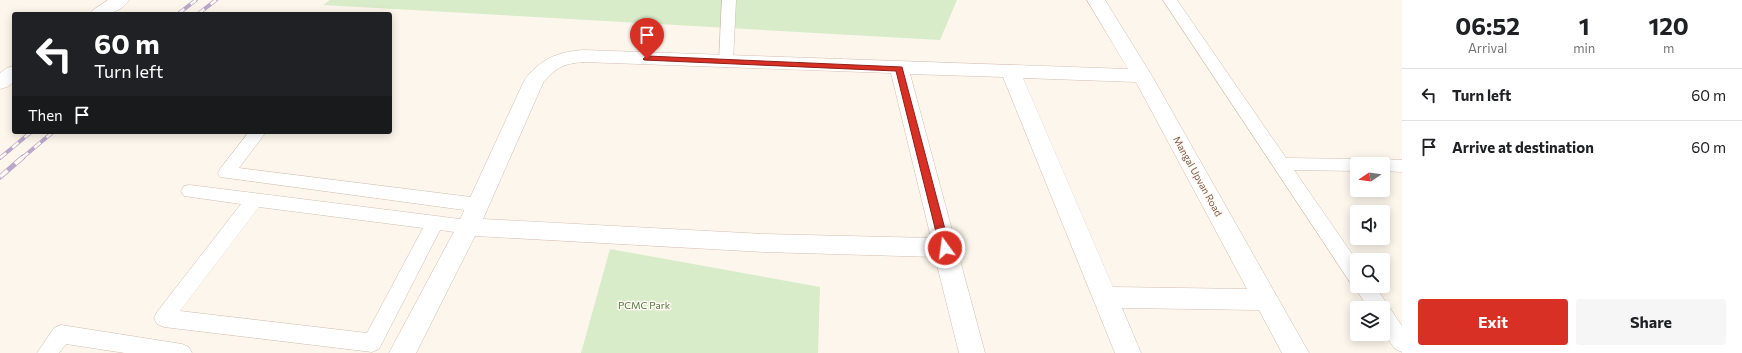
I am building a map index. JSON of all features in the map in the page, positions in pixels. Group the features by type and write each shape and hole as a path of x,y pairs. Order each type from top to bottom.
{"street":[{"path":"102,12 120,0"},
{"name":"Mangal Upvan Road","path":"1096,0 1142,76 1296,353"},
{"path":"402,353 479,205 534,81 552,61 568,57 584,56 1142,76"},
{"path":"899,68 972,353"},
{"path":"1011,72 1128,353"},
{"path":"0,83 12,74"},
{"path":"468,227 764,243 945,248"},
{"path":"1104,297 1267,300"}],"lane":[{"path":"726,62 729,0"},
{"path":"1170,0 1350,266"},
{"path":"256,134 226,173 479,205"},
{"path":"1281,164 1350,165"},
{"path":"1390,165 1402,166"},
{"path":"190,191 468,227"},
{"path":"255,199 164,318 372,343 436,223"},
{"path":"1390,325 1402,343"},
{"path":"47,353 62,334 182,353"}],"green space":[{"path":"330,0 957,0 940,40 323,5"},
{"name":"PCMC Park","path":"610,249 820,287 818,353 581,353"}],"railway":[{"path":"181,12 196,0"},
{"path":"201,12 216,0"},
{"path":"0,158 29,134"},
{"path":"22,158 51,134"},
{"path":"0,177 23,157"}],"route":[{"path":"647,59 899,68 945,248"}]}
